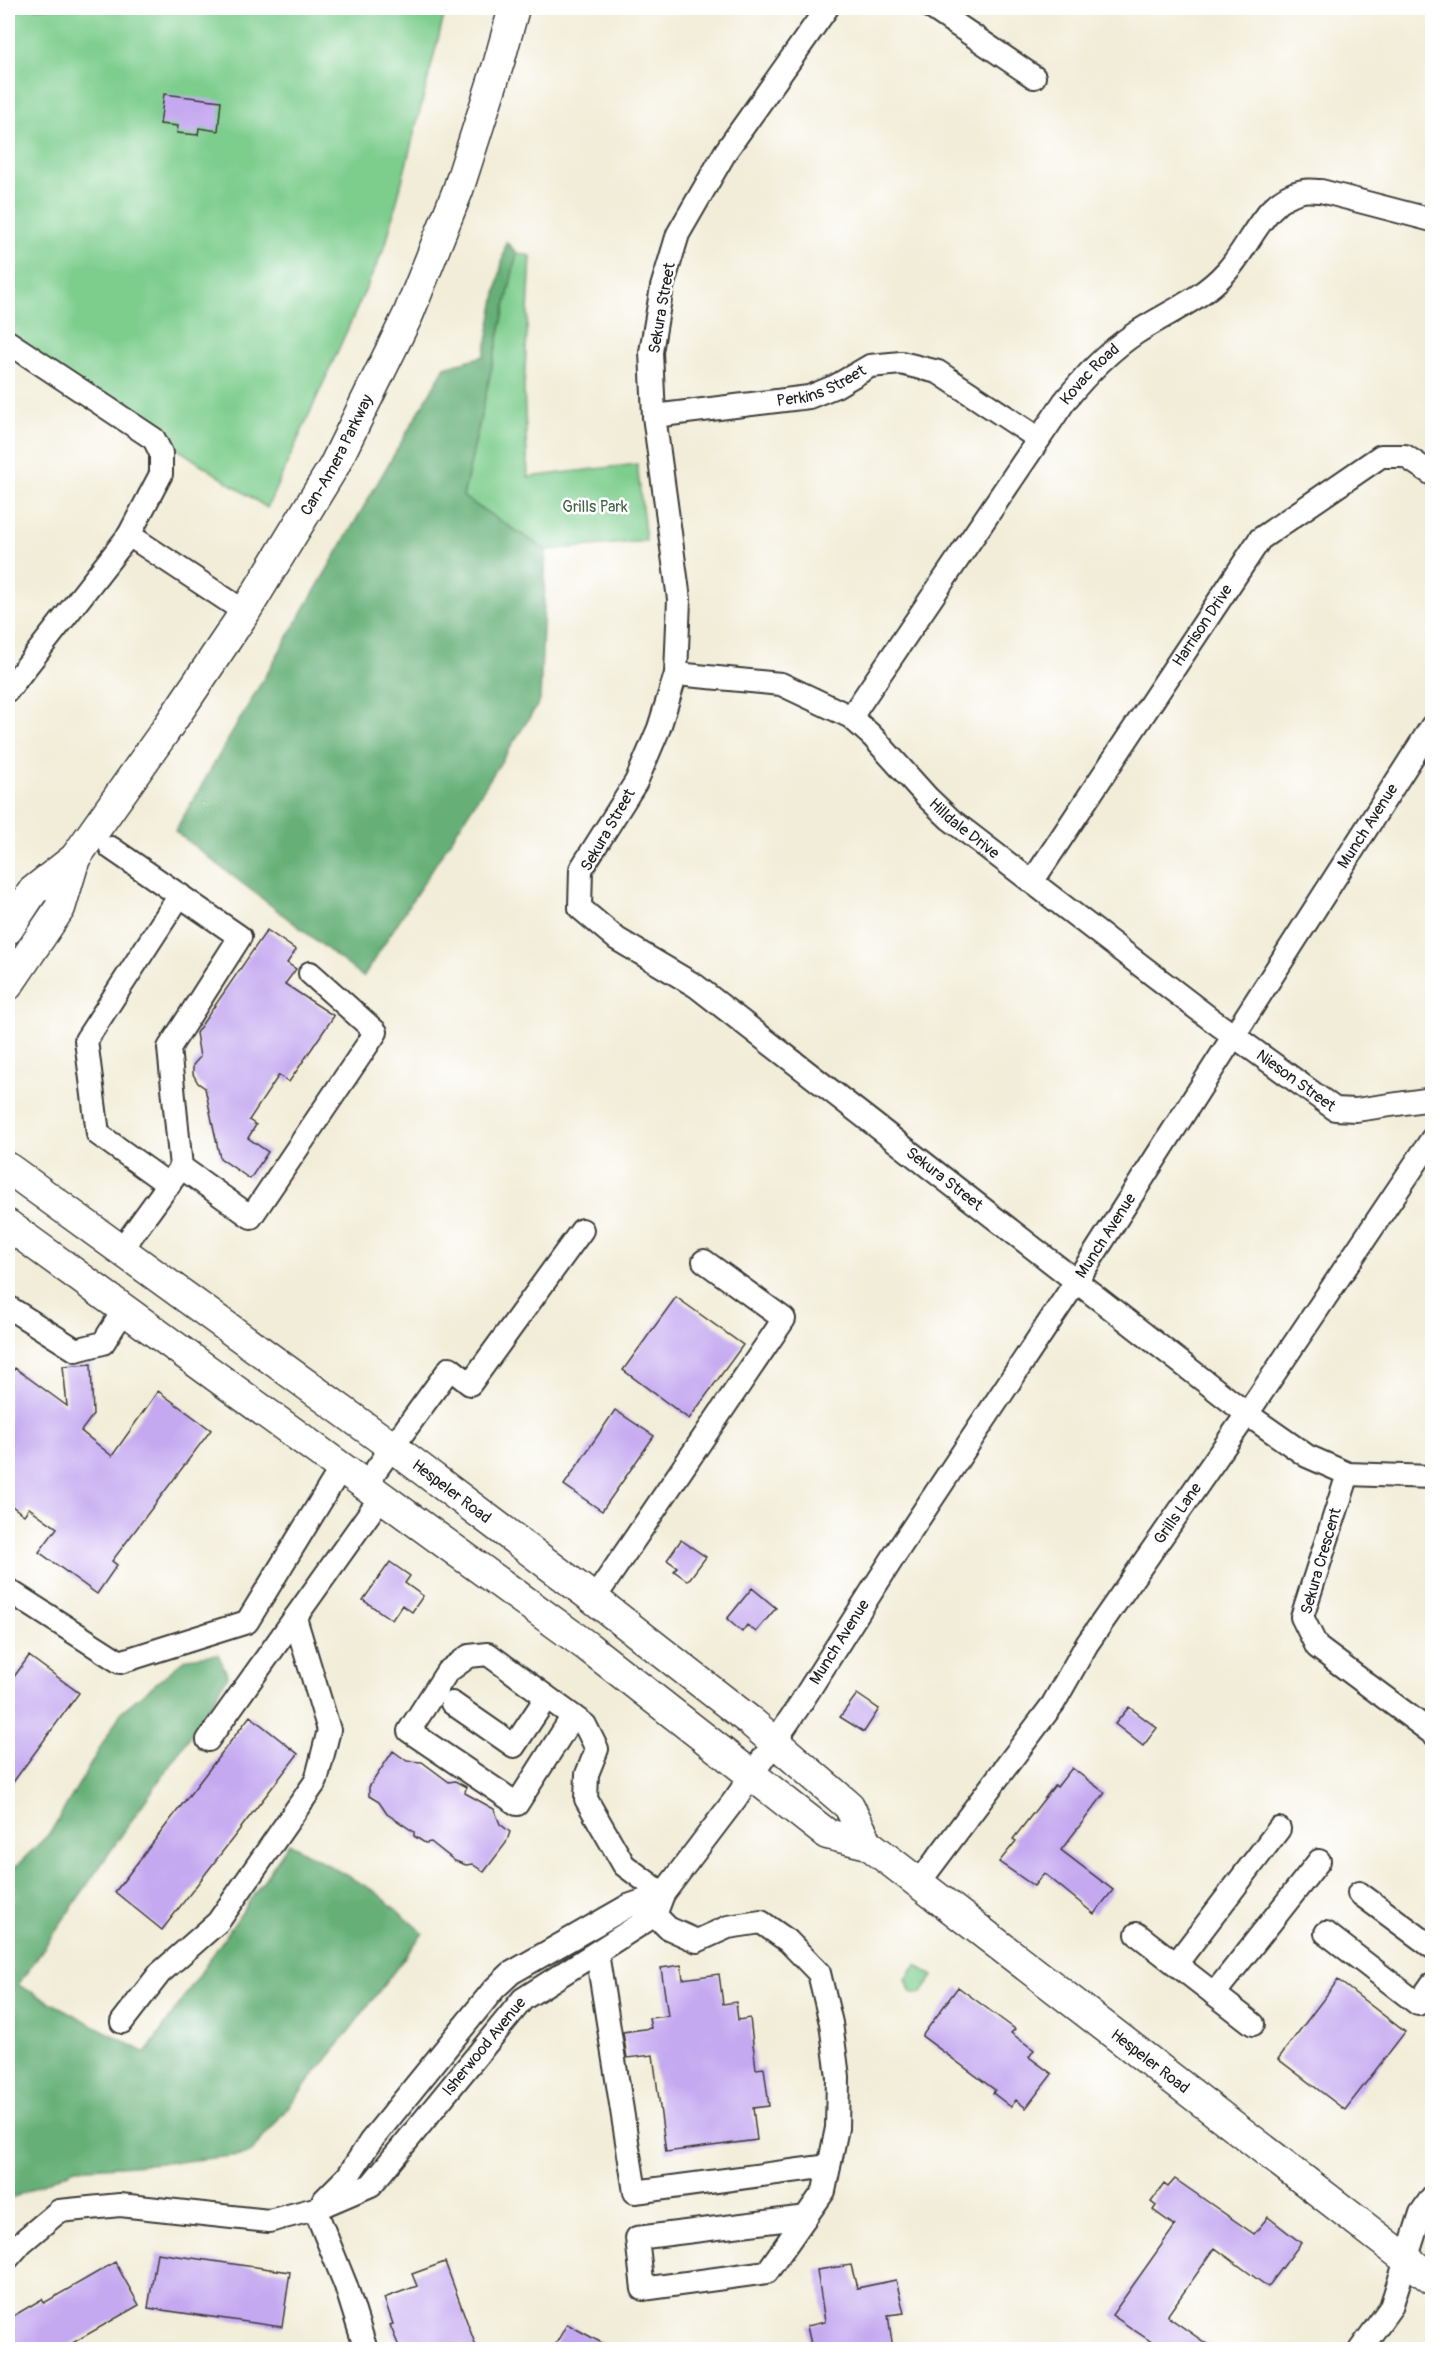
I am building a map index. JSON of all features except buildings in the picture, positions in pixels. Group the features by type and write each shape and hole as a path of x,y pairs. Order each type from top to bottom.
{"main road":[{"name":"Can-Amera Parkway","path":"8,929 33,891 75,858 165,731 245,612 334,466 408,315 458,190 514,8"},
{"name":"Can-Amera Parkway","path":"8,985 60,908 75,858"},
{"name":"Hespeler Road","path":"8,1168 391,1446 594,1599 774,1742 849,1806 868,1844 1432,2279"},
{"name":"Hespeler Road","path":"8,1225 588,1647 826,1834 868,1844"}],"street":[{"name":"Sekura Street","path":"827,8 726,151 678,234 662,287 651,352 654,416 679,599 676,674 659,728 636,782 581,869 580,908 617,939 696,986 1247,1414"},
{"path":"932,8 1034,77"},
{"name":"Kovac Road","path":"851,717 1064,402 1090,370 1135,333 1199,296 1226,272 1270,210 1284,199 1302,191 1321,191 1432,220"},
{"path":"8,342 154,439 161,453 161,474 129,535 8,690"},
{"name":"Perkins Street","path":"654,416 809,397 836,386 870,366 901,363 938,372 1039,439"},
{"name":"Harrison Drive","path":"1032,882 1260,539 1381,456 1405,456 1432,474"},
{"path":"129,535 245,612"},
{"name":"Hilldale Drive","path":"676,674 781,684 851,717 872,736 950,819 1235,1037"},
{"name":"Munch Avenue","path":"774,1742 1235,1037 1432,726"},
{"path":"111,848 240,937 169,1048 175,1176 121,1250"},
{"path":"180,895 87,1040 98,1134 251,1217 376,1032 310,973"},
{"name":"Nieson Street","path":"1235,1037 1335,1109 1356,1110 1432,1099"},
{"name":"Grills Lane","path":"918,1884 1053,1704 1088,1644 1247,1414 1432,1139"},
{"path":"208,1740 295,1618 373,1491 391,1446 450,1368 470,1384 582,1230"},
{"path":"594,1599 784,1319 704,1261"},
{"path":"8,1307 76,1350 103,1343 124,1310"},
{"path":"1247,1414 1308,1456 1348,1474 1432,1478"},
{"path":"9,1594 120,1662 247,1622 341,1468"},
{"name":"Sekura Crescent","path":"1348,1474 1302,1617 1317,1647 1432,1733"},
{"path":"122,2022 160,1973 218,1923 316,1781 329,1730 295,1618"},
{"path":"573,1716 517,1804 409,1731 447,1672 469,1656 488,1654 546,1698 573,1716 585,1725 597,1749 587,1774 586,1799 624,1865 659,1905 668,1928 697,1941 728,1927 761,1922 788,1941 819,1973 831,2024 838,2077 837,2128 824,2191 806,2217 767,2272 643,2289 636,2238 806,2217"},
{"path":"452,1703 514,1746 546,1698"},
{"name":"Isherwood Avenue","path":"8,2258 22,2242 59,2211 120,2205 268,2221 315,2210 370,2185 523,1999 597,1953 659,1905 774,1742"},
{"path":"1176,1964 1279,1830"},
{"path":"1214,1994 1319,1861"},
{"path":"1359,1893 1432,1947"},
{"name":"Isherwood Avenue","path":"315,2210 348,2176 370,2142 494,1989 512,1973 628,1906 659,1905"},
{"path":"1326,1933 1418,2004 1432,1984"},
{"path":"1137,1934 1253,2024"},
{"path":"597,1953 635,2192 829,2166"},
{"path":"1360,2349 1391,2307 1422,2213 1432,2197"},
{"path":"315,2210 346,2286 366,2349"}],"green space":[{"path":"8,8 446,8 386,244 267,508 8,337"},
{"path":"506,242 517,253 463,497 546,550 540,701 363,977 175,831 445,367 484,356"},
{"name":"Grills Park","path":"517,253 531,256 524,389 528,477 637,464 646,541 546,550 463,497"},
{"path":"218,1654 228,1676 201,1720 18,1985 146,2053 289,1843 376,1892 423,1933 339,2044 250,2154 75,2169 8,2200 8,1874 50,1833 122,1711 187,1658"},
{"path":"916,1965 933,1976 922,1993 914,1994 910,1991 906,1979"}]}
